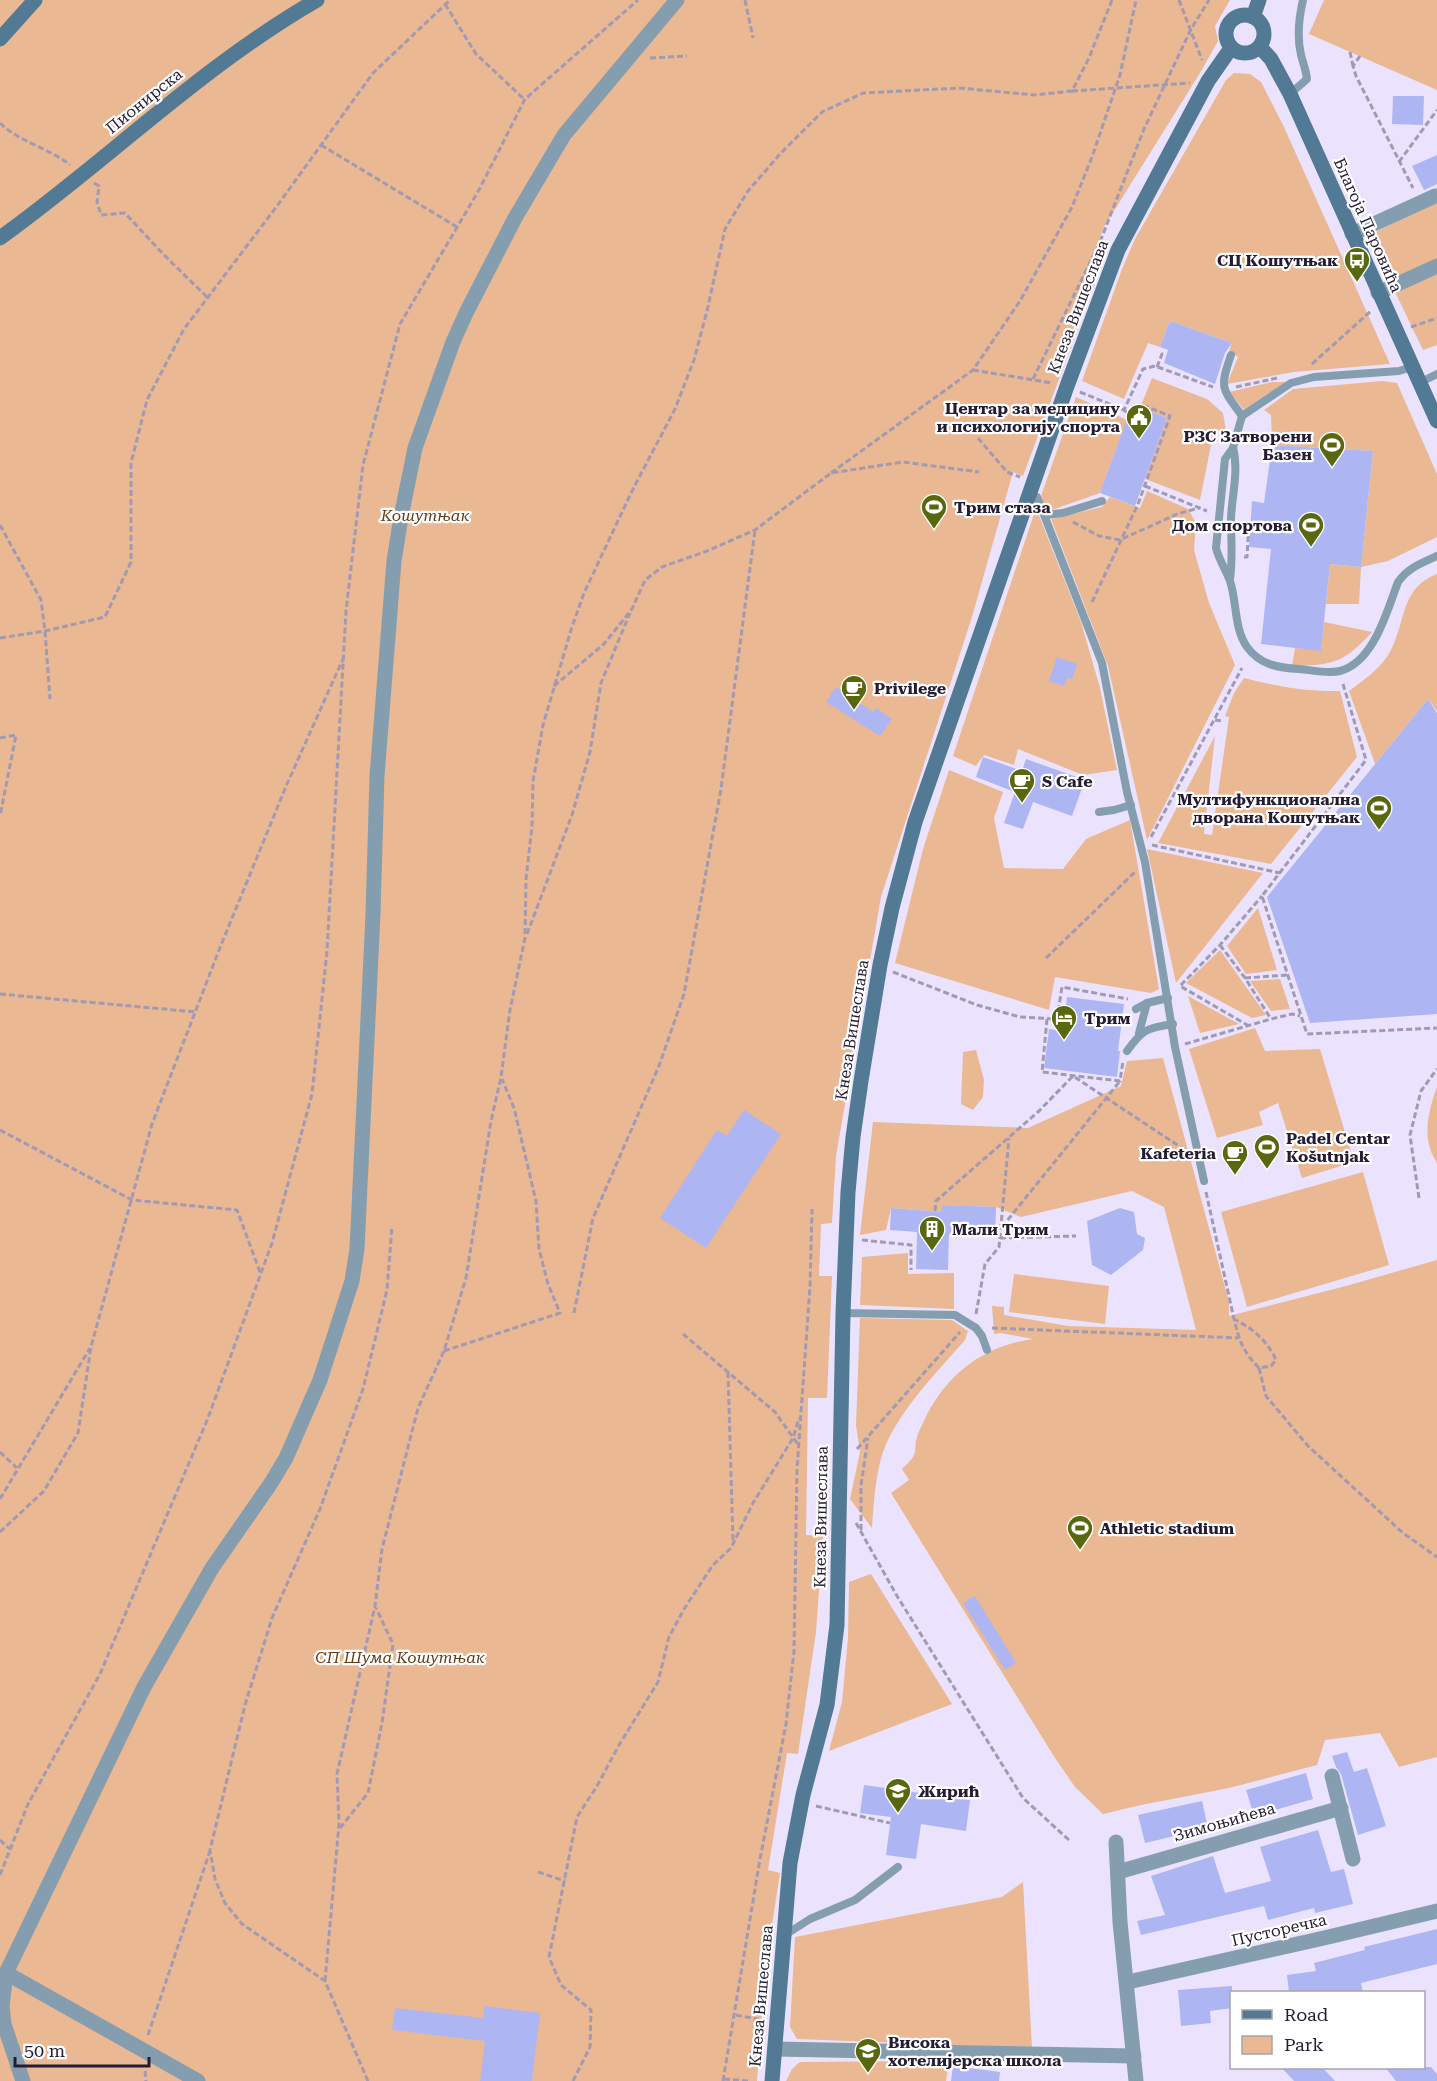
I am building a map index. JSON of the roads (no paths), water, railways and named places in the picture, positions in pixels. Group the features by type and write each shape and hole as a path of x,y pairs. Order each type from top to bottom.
{"street":[{"path":"0,39 35,0"},
{"name":"Пионирска","path":"0,238 167,104 236,53 317,0"},
{"path":"23,2081 4,2024 2,2006 6,1973 144,1687 212,1568 272,1483 286,1458 323,1371 352,1281 357,1249 373,914 377,776 394,561 400,517 415,448 453,342 510,227 564,135 677,0"},
{"path":"1253,17 1259,0"},
{"path":"1240,16 1253,17 1262,25 1263,41 1260,46 1246,54 1232,48 1228,44 1226,33 1230,22 1240,16"},
{"name":"Благоја Паровића","path":"1260,46 1270,58 1290,94 1437,421"},
{"name":"Кнеза Вишеслава","path":"772,2081 783,1936 794,1840 803,1795 827,1705 837,1626 845,1239 853,1137 880,965 892,908 915,822 1028,486 1118,250 1206,74 1232,48"},
{"path":"1352,234 1428,199"},
{"path":"1378,293 1437,266"},
{"path":"1332,1776 1353,1859"},
{"name":"Зимоњићева","path":"1118,1872 1341,1808"},
{"path":"1116,1842 1120,1922 1128,1982 1136,2081"},
{"name":"Пусторечка","path":"1128,1982 1437,1911"},
{"path":"6,1973 198,2081"},
{"path":"775,2049 1134,2056"}],"lane":[{"path":"1290,94 1307,79 1300,52 1300,16 1303,0"},
{"path":"1231,355 1223,377 1224,390 1242,416"},
{"path":"1412,367 1399,371 1314,377 1291,382 1242,416 1233,448 1225,459 1216,548 1230,581 1245,645 1253,655 1265,663 1281,668 1334,672 1351,667 1367,653 1398,582 1404,574 1412,567 1437,556"},
{"path":"1419,383 1437,374"},
{"path":"1230,581 1231,519 1236,460 1233,448"},
{"path":"1028,486 1037,497 1045,515 1102,663 1145,862 1175,1047 1204,1181"},
{"path":"1045,515 1102,501"},
{"path":"1099,812 1131,805"},
{"path":"1136,1009 1147,1003 1168,998"},
{"path":"1127,1051 1139,1034 1147,1003"},
{"path":"1139,1034 1158,1026 1173,1024"},
{"path":"843,1313 955,1315 982,1336 987,1350"},
{"path":"783,1936 810,1919 855,1900 898,1867"}],"place":[{"name":"СЦ Кошутњак","path":"1357,283"},
{"name":"Центар за медицину и психологију спорта","path":"1139,440"},
{"name":"РЗС Затворени Базен","path":"1332,468"},
{"name":"Трим стаза","path":"934,530"},
{"name":"Дом спортова","path":"1311,548"},
{"name":"Privilege","path":"854,711"},
{"name":"S Cafe","path":"1022,804"},
{"name":"Мултифункционална дворана Кошутњак","path":"1379,831"},
{"name":"Трим","path":"1064,1041"},
{"name":"Padel Centar Košutnjak","path":"1267,1170"},
{"name":"Kafeteria","path":"1235,1176"},
{"name":"Мали Трим","path":"932,1252"},
{"name":"Athletic stadium","path":"1080,1551"},
{"name":"Жирић","path":"898,1814"},
{"name":"Висока хотелијерска школа","path":"868,2074"}],"park label":[{"name":"Кошутњак","path":"425,515"},
{"name":"СП Шума Кошутњак","path":"400,1657"}]}
